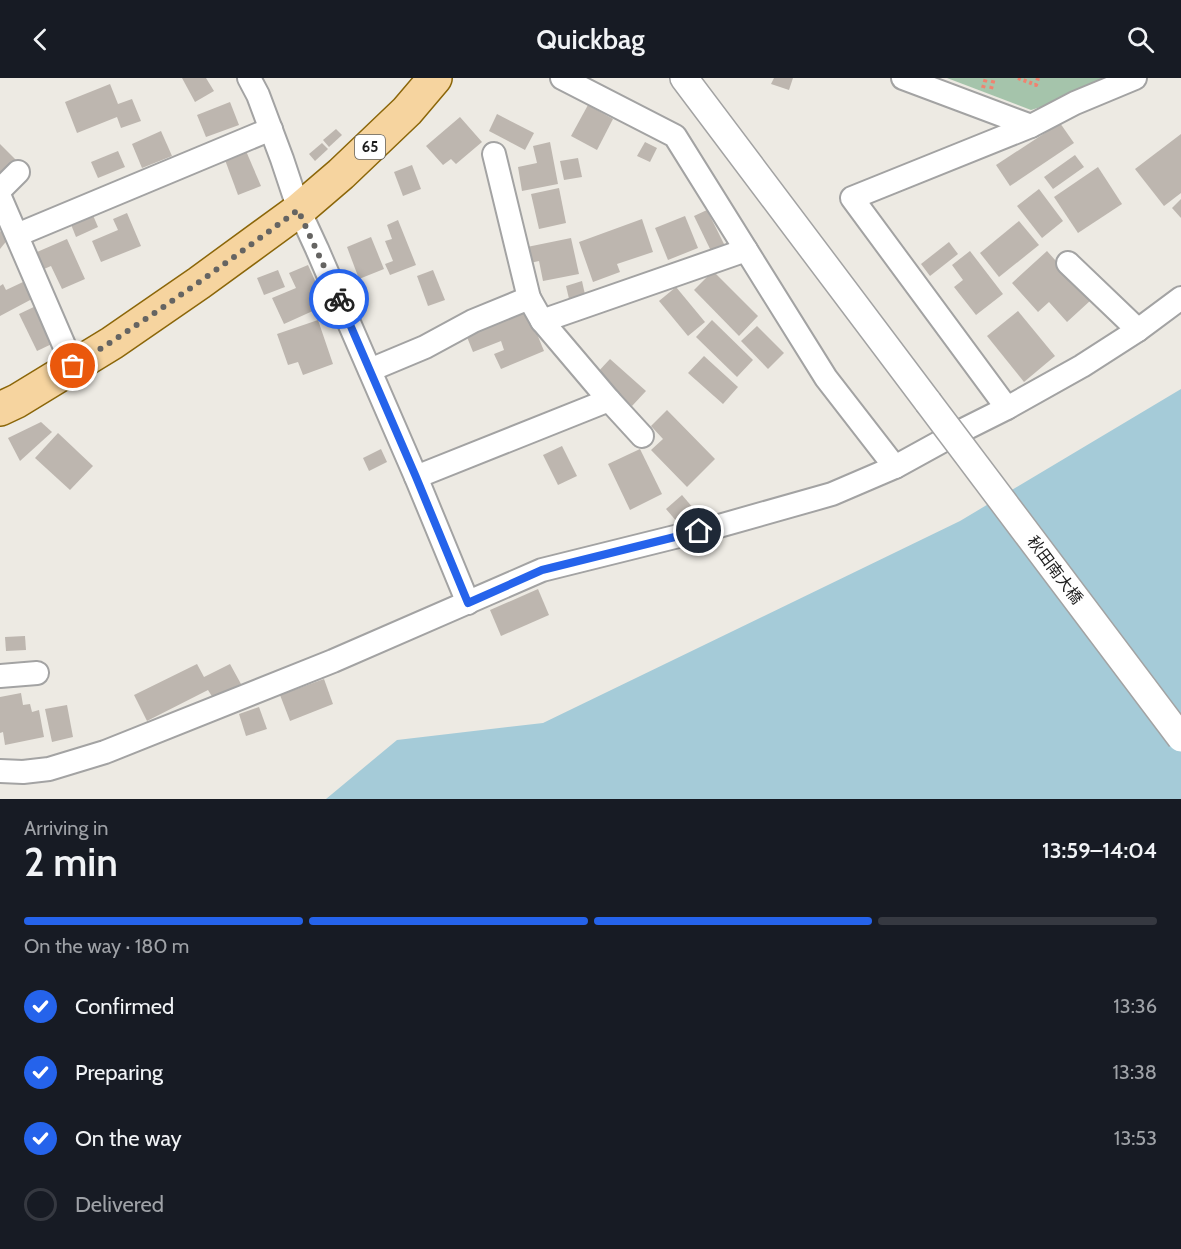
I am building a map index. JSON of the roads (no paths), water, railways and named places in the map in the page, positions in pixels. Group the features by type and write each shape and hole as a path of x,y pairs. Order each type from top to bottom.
{"main road":[{"name":"65","path":"0,409 112,343 298,210 341,174 408,111 435,78"}],"street":[{"path":"249,78 271,129 298,210 370,370 468,603"},
{"path":"562,78 675,136 826,378 895,467"},
{"name":"秋田南大橋","path":"684,78 1181,738"},
{"path":"903,78 1031,126"},
{"path":"1007,408 852,198 1031,126 1075,103 1135,78"},
{"path":"17,235 271,129"},
{"path":"494,154 529,298 542,321 642,436"},
{"path":"0,190 18,172"},
{"path":"0,197 73,366"},
{"path":"542,321 746,250"},
{"path":"1068,263 1138,330"},
{"path":"370,370 424,347 472,321 529,298"},
{"path":"0,771 23,772 49,768 105,752 333,661 542,570 719,526 832,494 895,467 1083,366 1181,298"},
{"path":"416,477 609,400"},
{"path":"0,676 37,674"}],"water":[{"path":"1181,389 1181,799 326,799 397,740 543,723 960,521"}]}
